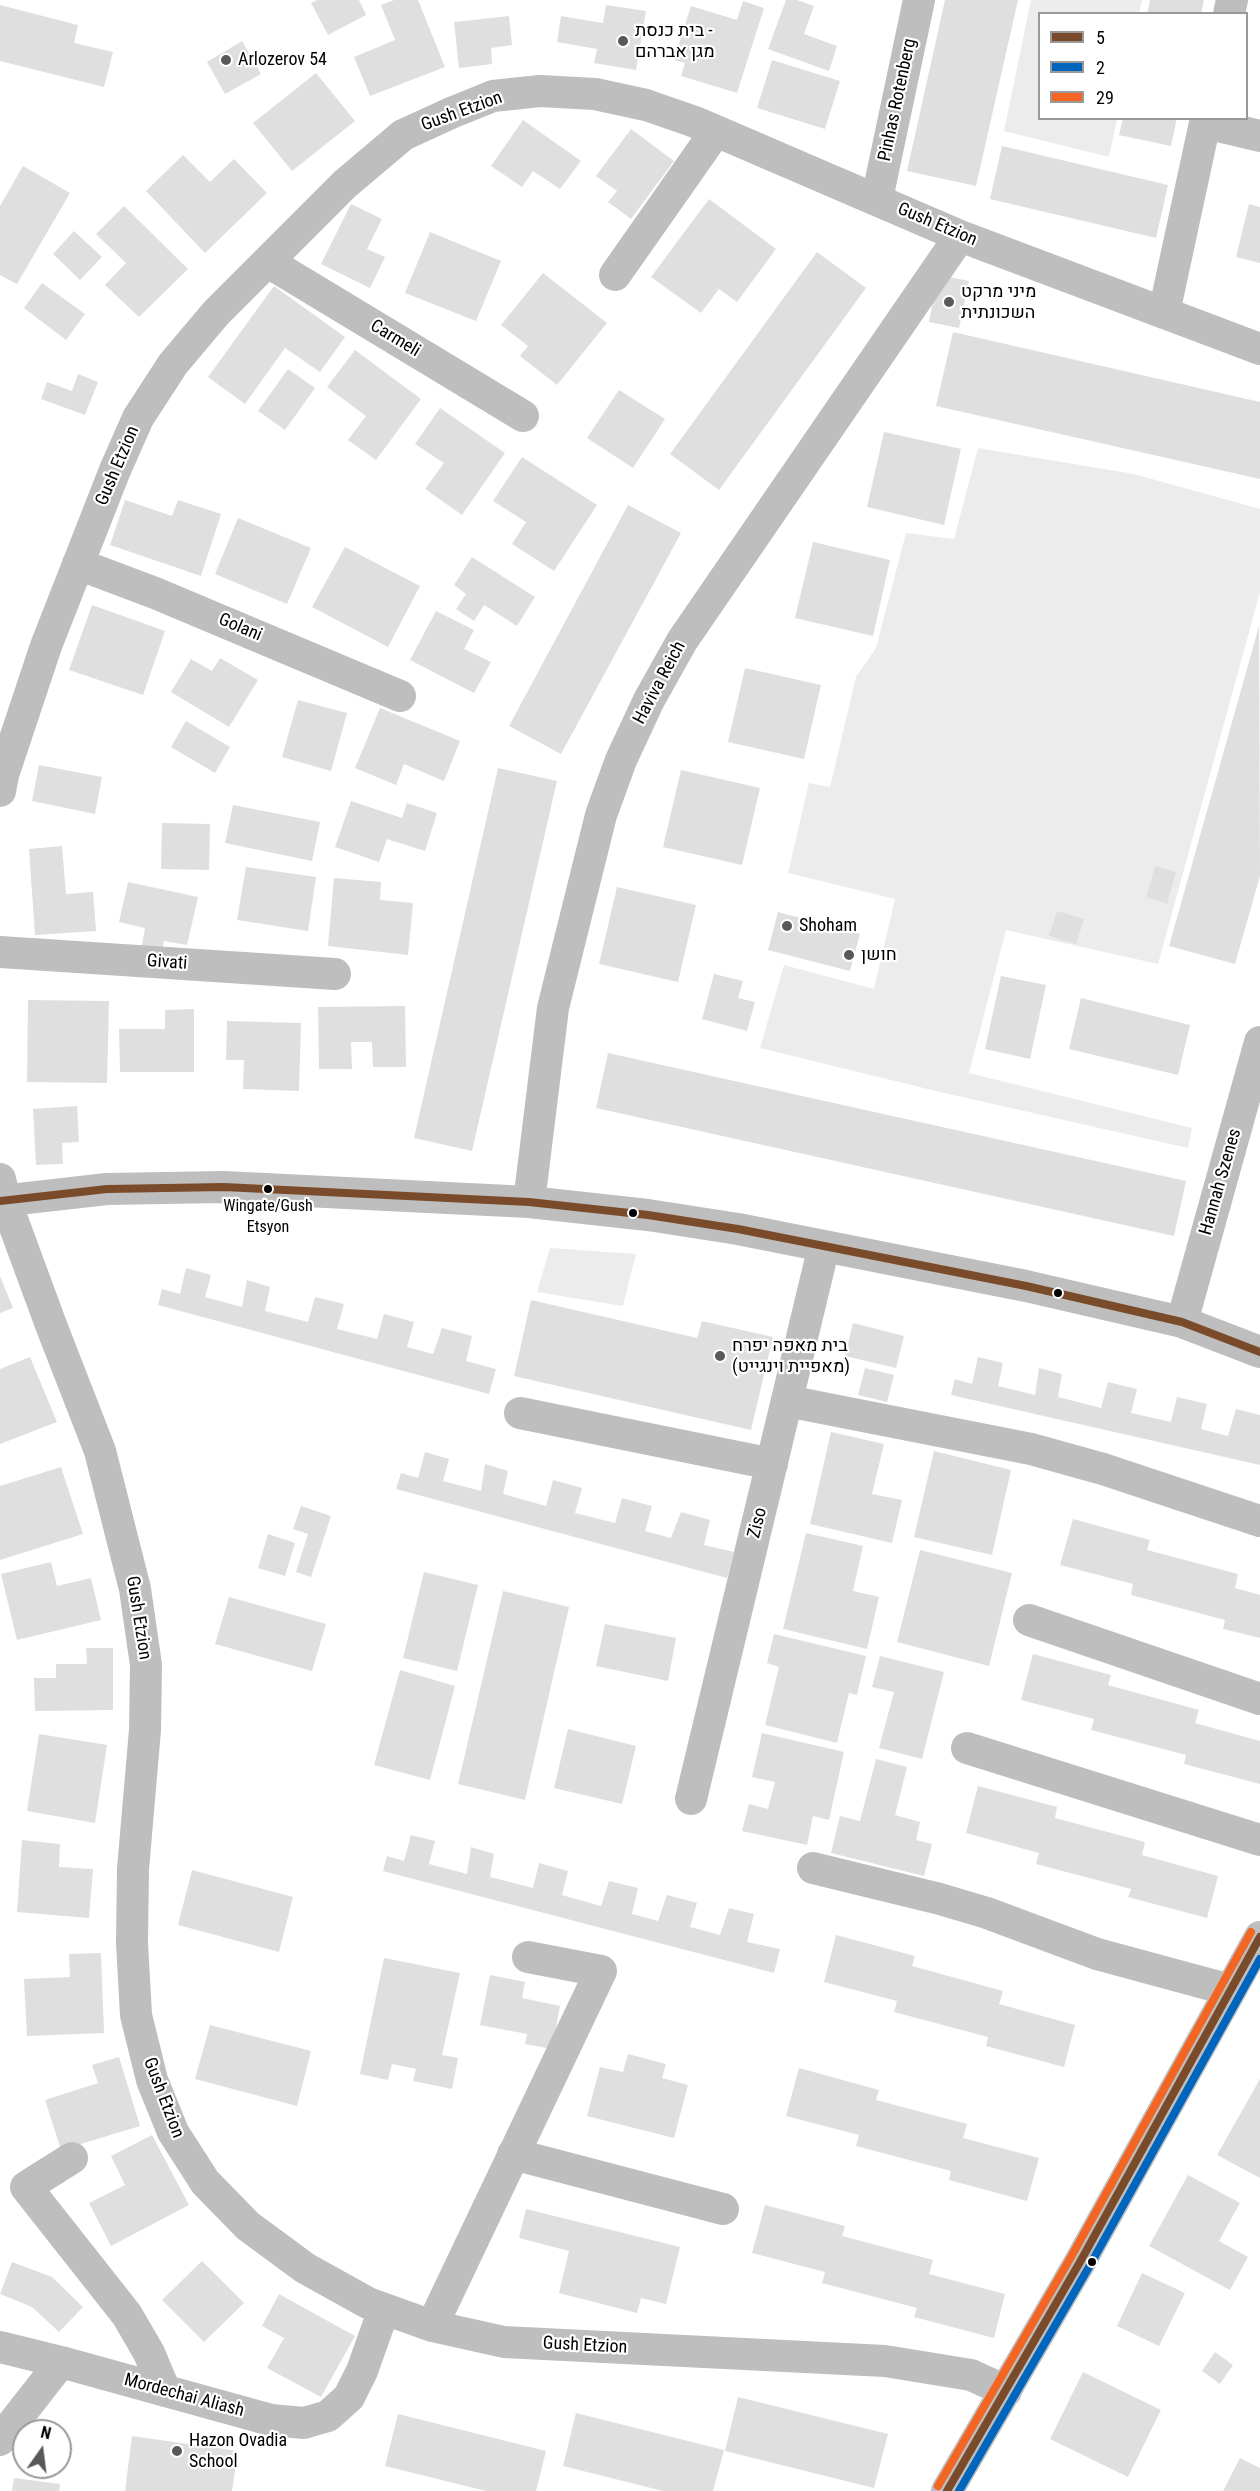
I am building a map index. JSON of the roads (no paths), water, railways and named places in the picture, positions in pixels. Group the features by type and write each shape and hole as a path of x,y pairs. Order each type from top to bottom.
{"street":[{"name":"Pinhas Rotenberg","path":"877,199 918,0"},
{"name":"Gush Etzion","path":"0,791 3,775 46,646 78,564 138,418 173,364 216,313 345,184 403,135 493,96 540,91 595,94 646,105 716,131 960,236 1260,349"},
{"path":"1164,313 1206,121 1260,136"},
{"path":"615,275 716,131"},
{"name":"Haviva Reich","path":"529,1202 553,1008 600,815 621,760 649,700 682,641 960,236"},
{"name":"Carmeli","path":"268,262 523,416"},
{"name":"Golani","path":"78,564 155,593 400,696"},
{"name":"Givati","path":"0,952 335,974"},
{"name":"Hannah Szenes","path":"1182,1322 1260,1042"},
{"path":"2,1193 224,1186 529,1202 648,1215 824,1246 1026,1286 1182,1322 1260,1352"},
{"name":"Gush Etzion","path":"2,1193 100,1451 135,1589 146,1665 145,1730 133,1869 132,1943 136,2016 152,2080 173,2132 205,2182 248,2226 305,2268 368,2303 432,2326 504,2342 885,2361 971,2375 1006,2391"},
{"name":"Ziso","path":"691,1799 824,1246"},
{"path":"787,1401 1031,1449 1103,1469 1260,1521"},
{"path":"520,1413 772,1464"},
{"path":"1029,1620 1260,1699"},
{"path":"967,1748 1260,1840"},
{"path":"813,1868 940,1899 987,1913 1096,1954 1230,1990"},
{"path":"947,2491 1006,2391 1260,1937"},
{"path":"432,2326 601,1971 528,1957"},
{"path":"513,2154 723,2209"},
{"path":"72,2158 26,2187 127,2315 149,2354 165,2391"},
{"name":"Mordechai Aliash","path":"0,2347 271,2420 304,2423 328,2416 349,2397 362,2371 384,2309"},
{"path":"0,2439 61,2362"}],"place":[{"name":"בית כנסת - מגן אברהם","path":"623,41"},
{"name":"Arlozerov 54","path":"226,60"},
{"name":"מיני מרקט השכונתית","path":"949,302"},
{"name":"Shoham","path":"787,926"},
{"name":"חושן","path":"849,955"},
{"name":"Wingate/Gush Etsyon","path":"268,1189"},
{"name":"בית מאפה יפרח (מאפיית וינגייט)","path":"720,1356"},
{"name":"Hazon Ovadia School","path":"177,2451"}]}
